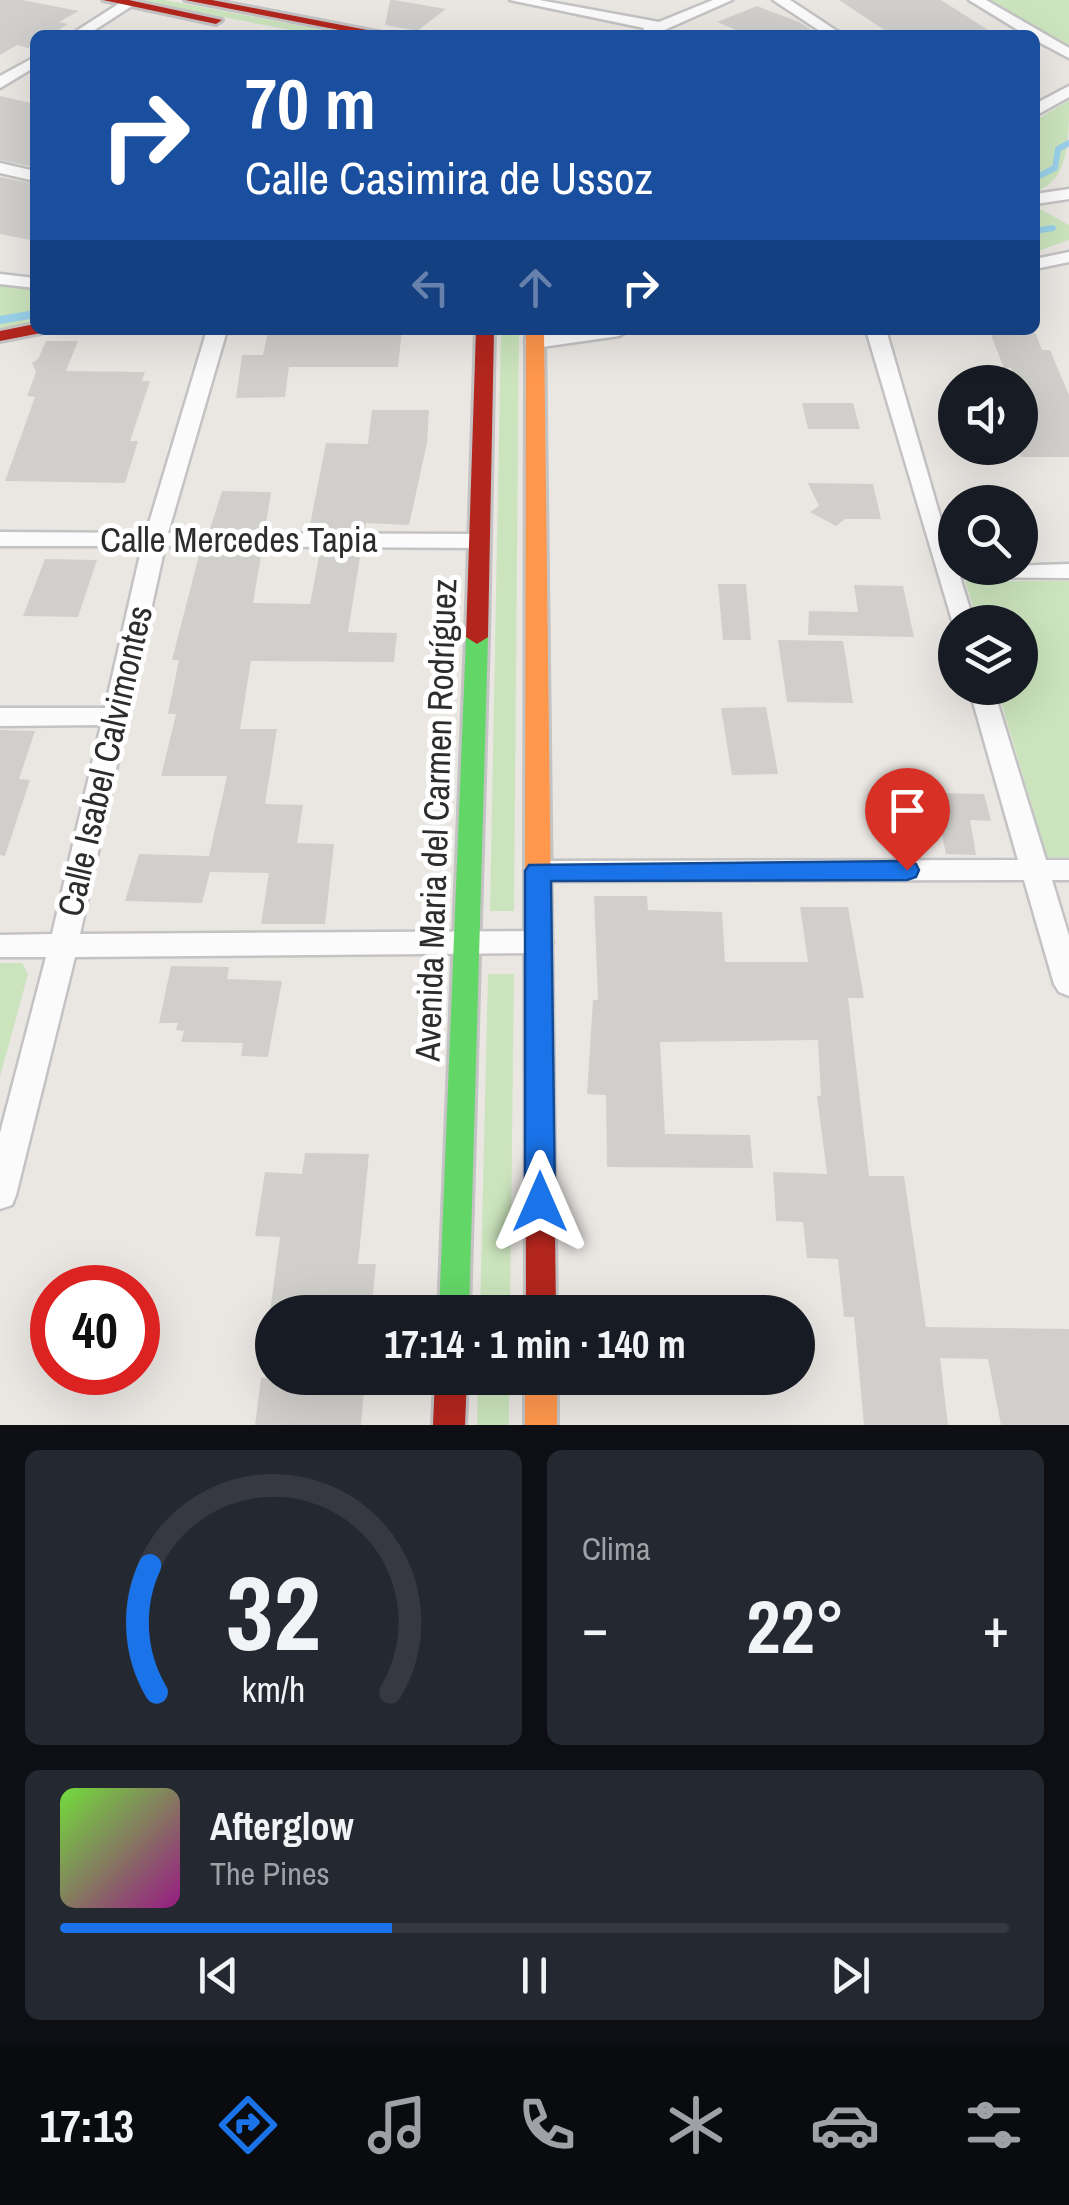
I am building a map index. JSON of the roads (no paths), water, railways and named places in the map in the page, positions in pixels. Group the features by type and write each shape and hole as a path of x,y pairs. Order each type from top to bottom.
{"street":[{"path":"191,0 359,30"},
{"path":"517,0 660,27"},
{"path":"652,30 725,0"},
{"path":"780,0 828,30"},
{"path":"976,0 1028,30"},
{"path":"84,30 119,2 266,30"},
{"path":"1040,37 1069,54"},
{"path":"0,83 30,65"},
{"path":"0,69 30,75"},
{"path":"1040,108 1069,91"},
{"path":"0,168 30,175"},
{"path":"1040,198 1069,194"},
{"path":"1040,199 1069,217"},
{"path":"1040,263 1069,257"},
{"path":"0,280 30,283"},
{"path":"0,336 30,330"},
{"name":"Calle Isabel Calvimontes","path":"0,1195 64,944 112,716 155,540 216,335"},
{"name":"Avenida Maria del Carmen Rodríguez","path":"455,1295 469,942 484,335"},
{"path":"877,335 938,543"},
{"path":"535,336 541,1295"},
{"name":"Calle Mercedes Tapia","path":"0,540 479,541"},
{"path":"1038,571 1069,571"},
{"path":"987,705 1069,984"},
{"path":"0,716 112,716"},
{"path":"538,871 1069,870"},
{"path":"0,946 538,942"},
{"path":"449,1425 450,1395"},
{"path":"541,1395 542,1425"}],"waterway":[{"path":"1040,176 1055,168 1058,149 1069,143"},
{"path":"1040,230 1053,228"},
{"path":"0,320 30,315"}]}
